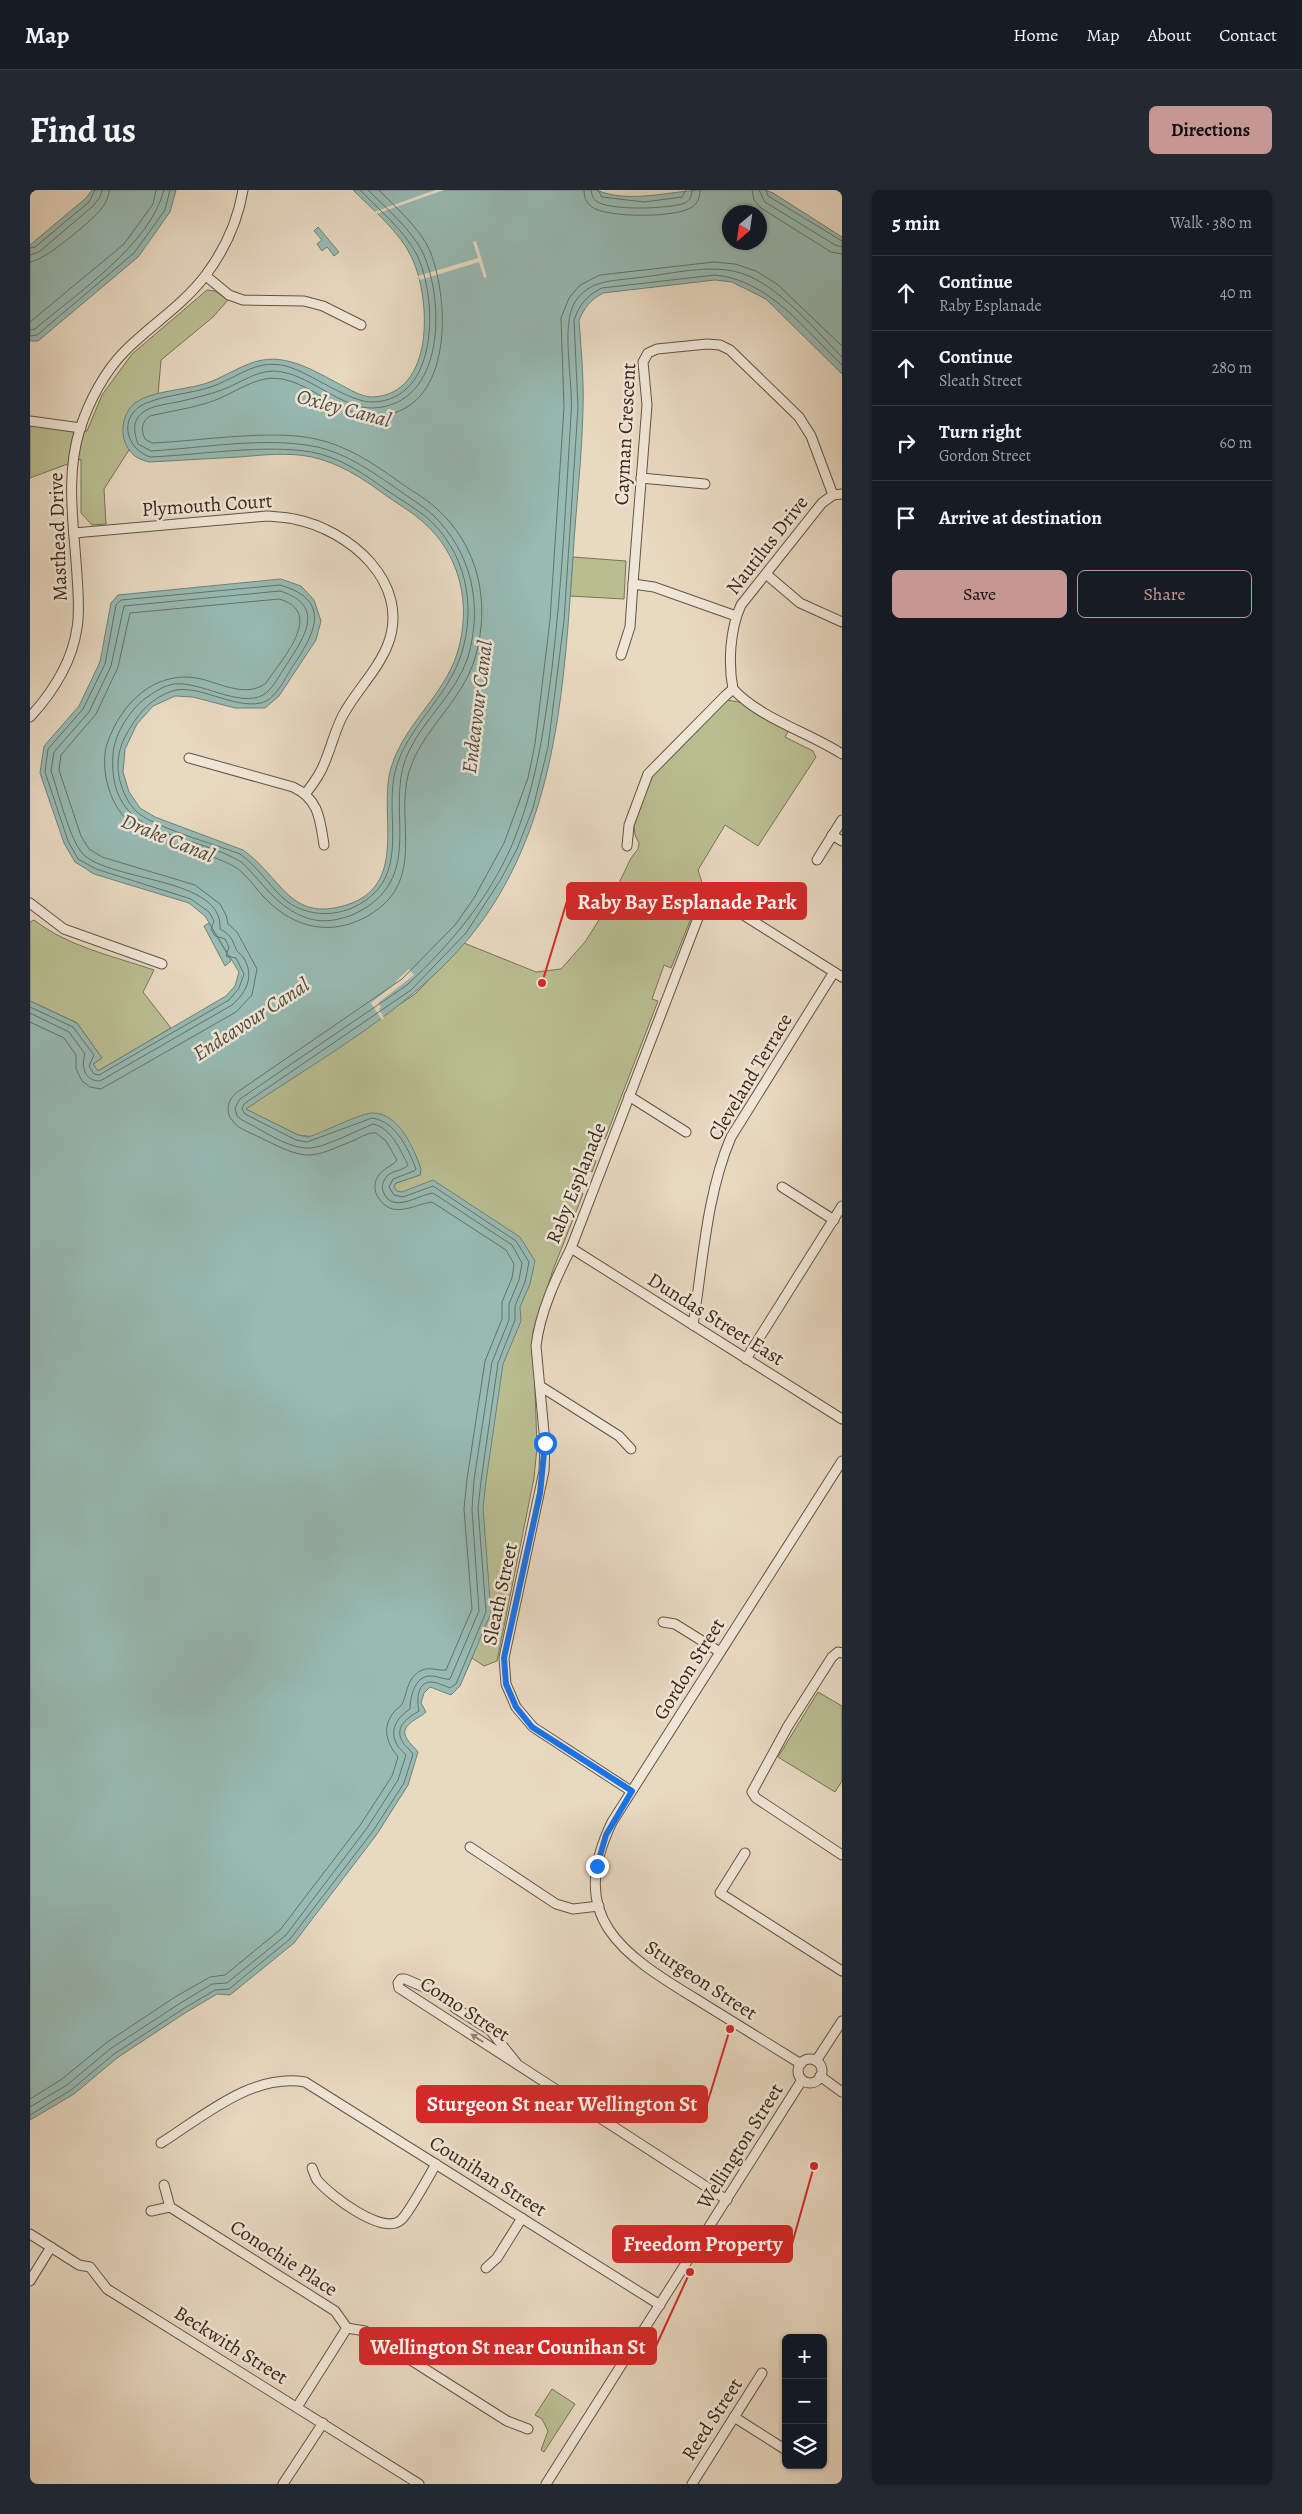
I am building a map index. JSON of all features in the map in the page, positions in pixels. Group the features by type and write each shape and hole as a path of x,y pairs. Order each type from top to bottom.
{"street":[{"name":"Masthead Drive","path":"30,717 45,700 60,678 69,657 77,629 79,607 71,478 80,428 99,386 125,351 185,298 206,276 221,251 235,221 244,190"},
{"path":"206,276 229,296 243,300 304,301 323,306 360,325"},
{"name":"Cayman Crescent","path":"621,655 630,627 647,405 643,362 648,353 657,349 707,344 730,350 799,417 811,436 838,494"},
{"path":"30,421 80,428"},
{"path":"641,478 705,484"},
{"name":"Nautilus Drive","path":"733,690 731,678 733,624 741,605 822,504 838,494"},
{"name":"Plymouth Court","path":"74,533 267,516 294,519 321,528 340,538 368,559 385,581 394,608 392,628 380,660 351,700 340,722 324,766 306,793"},
{"path":"766,574 800,603 842,622"},
{"path":"633,584 654,587 736,616"},
{"path":"628,846 629,825 641,787 648,774 733,690 740,697 764,712 842,754"},
{"path":"189,758 293,787 306,793 316,807 324,845"},
{"path":"816,860 842,820"},
{"path":"832,834 842,841"},
{"path":"30,903 64,930 162,964"},
{"name":"Raby Esplanade","path":"540,1493 545,1443 536,1346 538,1333 558,1274 571,1248 698,918 705,908 715,903 729,906 838,975"},
{"name":"Cleveland Terrace","path":"693,1325 715,1186 721,1162 731,1137 838,975"},
{"path":"629,1096 686,1132"},
{"path":"782,1187 834,1220"},
{"path":"746,1359 842,1206"},
{"name":"Dundas Street East","path":"571,1248 842,1419"},
{"path":"540,1386 619,1436 631,1450"},
{"name":"Gordon Street","path":"599,1906 596,1883 600,1847 612,1822 842,1461"},
{"name":"Sleath Street","path":"540,1493 504,1658 506,1684 516,1707 532,1727 632,1791"},
{"path":"663,1622 675,1624 720,1652"},
{"path":"842,1653 838,1652 832,1657 788,1726 752,1792 756,1798 842,1856"},
{"path":"470,1847 556,1904 573,1910 599,1906"},
{"path":"745,1853 720,1893 842,1971"},
{"name":"Sturgeon Street","path":"599,1906 608,1928 616,1940 639,1963 801,2064"},
{"name":"Como Street","path":"518,2065 490,2030 455,2008 440,1994 405,1979 401,1979 398,1983 399,1988 518,2065 727,2200"},
{"path":"816,2061 842,2021"},
{"path":"808,2060 816,2061 821,2068 820,2076 812,2082 802,2080 798,2072 801,2064 808,2060"},
{"path":"820,2076 842,2092"},
{"name":"Counihan Street","path":"161,2142 247,2089 288,2080 305,2082 660,2304"},
{"name":"Wellington Street","path":"546,2484 802,2080"},
{"path":"312,2168 317,2180 328,2191 376,2223 390,2226 401,2220 436,2164"},
{"path":"151,2212 170,2206 164,2185"},
{"name":"Conochie Place","path":"170,2206 335,2311 346,2328"},
{"path":"486,2268 497,2258 522,2218"},
{"name":"Beckwith Street","path":"30,2234 79,2266 90,2267 107,2289 419,2484"},
{"path":"30,2281 51,2248"},
{"path":"297,2407 346,2328 365,2331 507,2421 528,2429"},
{"name":"Reed Street","path":"692,2484 762,2373"},
{"path":"734,2417 782,2447"},
{"path":"283,2484 323,2423"}],"green space":[{"path":"207,290 215,291 228,300 213,317 161,360 158,395 138,403 127,414 124,421 124,429 129,450 104,489 106,524 92,525 81,513 81,459 30,478 30,425 87,431 102,395 132,354"},
{"path":"573,557 626,561 624,599 570,596"},
{"path":"727,700 739,702 789,730 785,737 813,751 816,757 758,846 725,825 698,870 705,892 692,916 671,968 664,965 652,999 658,1001 605,1139 599,1134 590,1155 596,1161 592,1172 586,1167 578,1188 583,1194 553,1270 533,1332 537,1447 534,1478 497,1661 484,1666 472,1658 464,1676 397,1191 393,1187 396,1183 420,1175 418,1161 412,1148 298,1135 245,1109 415,994 464,943 536,972 561,969 585,942 609,904 631,858 638,849 639,843 635,835 634,825 650,779"},
{"path":"34,920 77,944 154,970 143,992 171,1028 98,1071 93,1064 102,1058 77,1023 30,1001 30,922"},
{"path":"818,1692 842,1706 842,1781 835,1792 778,1757"},
{"path":"552,2389 575,2404 544,2452 541,2450 548,2431 542,2419 535,2415"}],"water":[{"path":"92,190 176,190 170,212 138,257 38,341 30,341 30,245 86,198"},
{"path":"353,190 596,190 622,196 649,196 703,190 765,190 773,193 842,237 842,374 766,299 732,282 715,280 603,293 588,304 583,311 579,320 583,386 582,426 565,656 551,756 538,805 521,852 498,896 469,938 420,988 364,1031 246,1109 298,1135 308,1137 368,1114 382,1115 390,1119 398,1125 410,1142 421,1169 420,1175 396,1183 394,1187 397,1191 402,1192 433,1180 520,1237 535,1261 530,1284 520,1307 521,1321 503,1364 486,1481 483,1508 491,1613 460,1686 451,1695 430,1687 424,1693 421,1703 426,1712 410,1723 405,1730 407,1739 418,1752 408,1785 377,1834 294,1943 230,1995 217,1994 185,2013 117,2058 74,2094 30,2120 30,1001 77,1023 102,1058 93,1064 98,1071 226,996 235,986 239,972 205,916 189,903 94,874 75,862 64,843 40,773 44,746 79,706 100,662 111,603 118,595 281,579 301,586 314,600 321,621 316,640 279,696 265,708 235,708 193,697 175,696 153,706 137,724 125,749 123,772 129,792 140,808 155,817 243,850 257,861 289,896 301,904 314,908 331,908 352,903 369,893 380,879 386,862 388,843 387,804 391,768 405,738 443,684 451,669 461,636 463,600 460,582 446,549 435,534 413,514 359,477 332,463 303,455 285,454 149,462 139,458 126,446 123,426 130,408 142,399 159,393 204,384 248,364 263,360 285,360 295,363 369,397 393,392 408,380 418,363 423,342 424,319 423,297 412,258 401,239"},
{"path":"318,227 339,252 334,256 327,247 322,251 317,244 322,240 314,231"},
{"path":"209,923 231,961 225,966 204,926"}],"pier":[{"path":"435,190 444,190 376,214 374,212"},
{"path":"476,241 487,277 484,278 479,262 420,280 418,276 478,258 473,242"},
{"path":"409,969 414,975 378,1003 384,1018 382,1020 371,1003 396,983"}],"place":[{"name":"Raby Bay Esplanade Park","path":"542,983"},
{"name":"Sturgeon St near Wellington St","path":"730,2029"},
{"name":"Freedom Property","path":"814,2166"},
{"name":"Wellington St near Counihan St","path":"690,2272"}],"route":[{"path":"545,1443 544,1471 540,1493 504,1658 506,1684 516,1707 532,1727 632,1791 612,1822 600,1847 597,1866"}],"water label":[{"name":"Oxley Canal","path":"344,408"},
{"name":"Endeavour Canal","path":"477,707"},
{"name":"Drake Canal","path":"168,838"},
{"name":"Endeavour Canal","path":"251,1019"}]}
